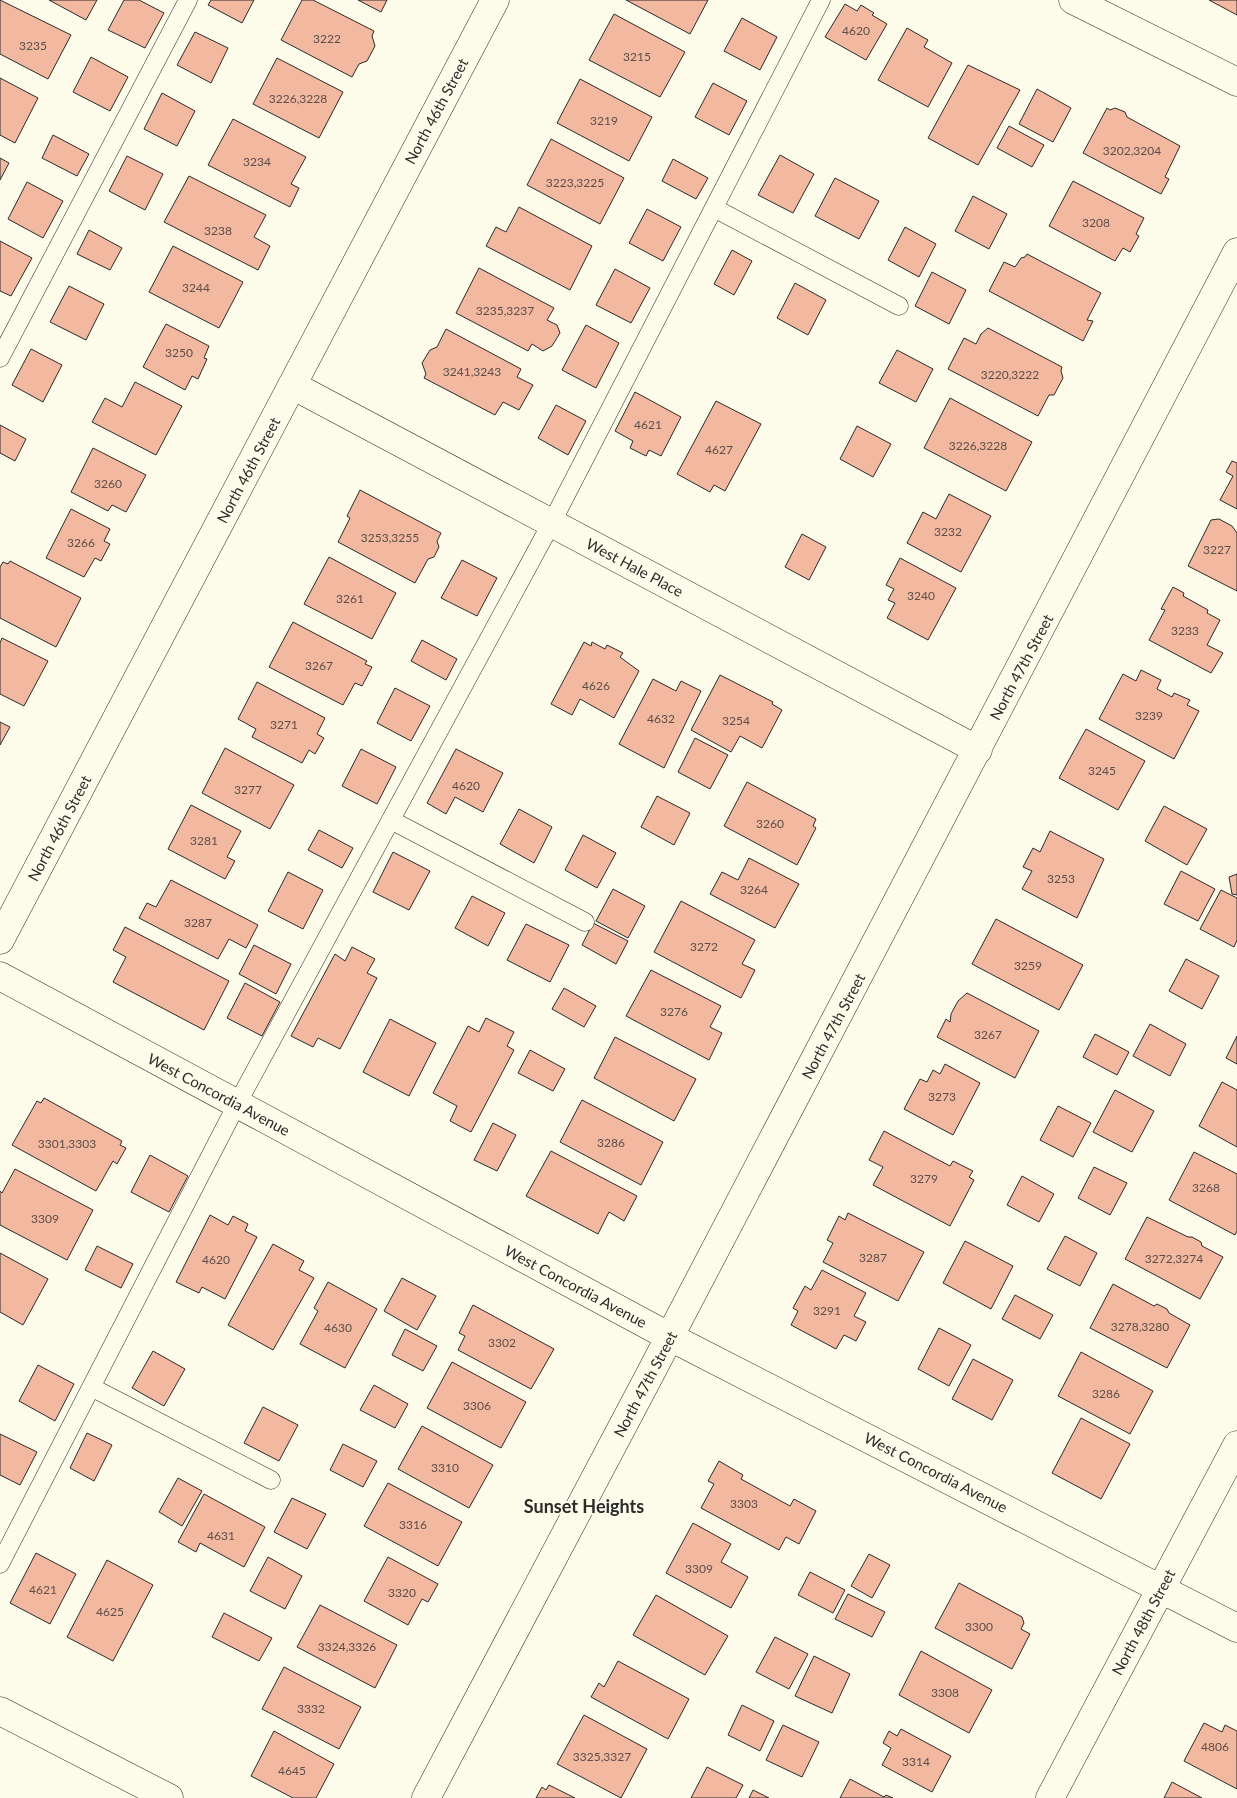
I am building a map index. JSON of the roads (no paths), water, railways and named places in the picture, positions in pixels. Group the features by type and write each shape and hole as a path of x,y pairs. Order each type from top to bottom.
{"street":[{"name":"North 46th Street","path":"0,940 495,0"},
{"path":"1073,0 1237,82"},
{"name":"North 47th Street","path":"426,1798 978,750 1237,252"},
{"name":"West Hale Place","path":"292,384 978,750"},
{"name":"West Concordia Avenue","path":"0,976 670,1337 1162,1587 1237,1628"},
{"name":"North 48th Street","path":"1050,1798 1237,1445"},
{"path":"0,1711 169,1798"}],"lane":[{"path":"0,358 188,0"},
{"path":"0,1564 237,1104 552,522 821,0"},
{"path":"714,208 899,306"},
{"path":"391,820 585,922"},
{"path":"91,1387 271,1480"}],"district":[{"name":"Sunset Heights","path":"584,1506"}]}
